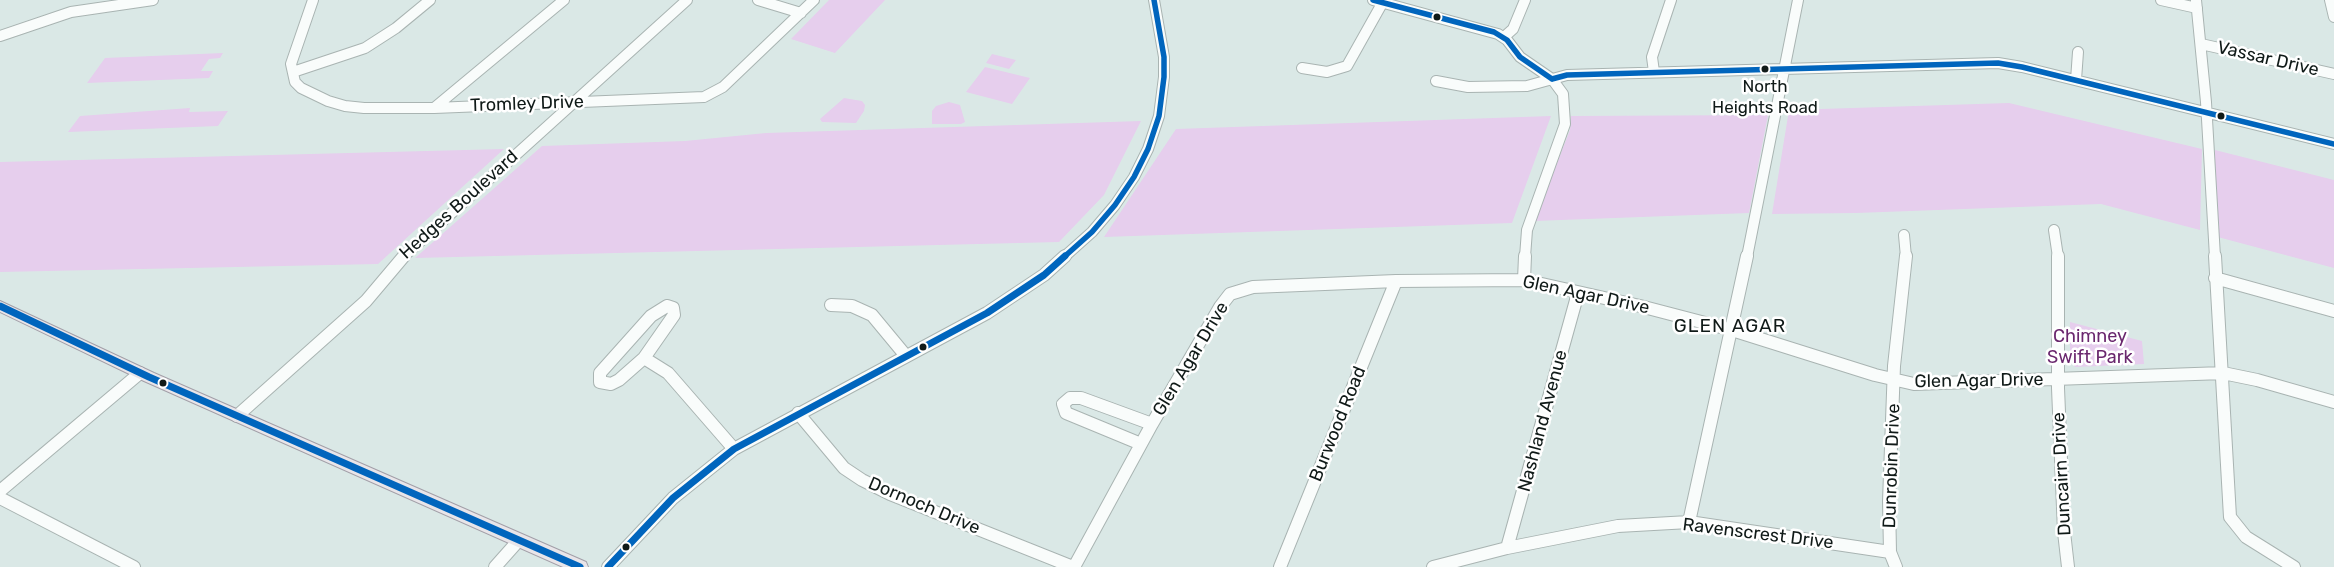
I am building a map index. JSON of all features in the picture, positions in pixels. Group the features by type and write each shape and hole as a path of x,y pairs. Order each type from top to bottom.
{"main road":[{"path":"0,306 140,373 580,567"}],"street":[{"path":"0,36 71,12 153,0"},
{"path":"312,0 291,64 293,72 365,48 396,28 430,0"},
{"path":"434,108 564,0"},
{"name":"Hedges Boulevard","path":"237,416 366,302 394,264 570,103 687,0"},
{"path":"758,0 801,12"},
{"name":"Tromley Drive","path":"293,72 295,82 300,88 337,104 364,108 434,108 704,97 723,87 814,0"},
{"path":"608,567 668,502 734,449 987,313 1044,275 1092,232 1124,192 1148,149 1159,116 1164,57 1154,0"},
{"path":"1373,0 1384,1 1489,30 1504,37 1520,57 1552,79 1563,94 1565,124 1527,230 1524,280"},
{"path":"1504,37 1513,29 1525,0"},
{"path":"1654,72 1652,57 1671,0"},
{"path":"1689,522 1732,330 1798,0"},
{"path":"2161,0 2196,4 2206,112 2230,517 2246,537 2294,567"},
{"path":"2330,0 2334,17"},
{"path":"1302,68 1328,72 1347,66 1384,1"},
{"name":"Vassar Drive","path":"2201,44 2334,74"},
{"path":"2076,80 2078,52"},
{"path":"1436,81 1468,87 1527,86 1567,75 1986,63 2022,67 2334,144"},
{"path":"1762,69 1782,83"},
{"name":"Duncairn Drive","path":"2054,230 2058,246 2058,380 2064,532 2068,567"},
{"name":"Dunrobin Drive","path":"1890,552 1888,501 1894,380 1906,254 1904,235"},
{"path":"2215,278 2334,310"},
{"name":"Glen Agar Drive","path":"1073,567 1152,424 1220,307 1230,294 1253,287 1396,281 1524,280 1640,306 1732,330 1894,380 1924,385 2223,374 2257,380 2334,402"},
{"name":"Burwood Road","path":"1280,567 1396,281"},
{"name":"Nashland Avenue","path":"1507,548 1578,293"},
{"path":"831,305 852,306 872,315 906,356"},
{"path":"662,308 673,308 674,315 644,358 626,375 611,384 603,384 599,379 600,373 651,316 662,308"},
{"path":"644,358 668,373 734,449"},
{"path":"0,491 140,373"},
{"path":"1141,444 1066,413 1063,404 1070,398 1081,398 1152,424"},
{"name":"Dornoch Drive","path":"798,413 844,468 862,480 890,494 1073,567"},
{"path":"0,498 134,567"},
{"name":"Ravenscrest Drive","path":"1433,567 1507,548 1618,526 1689,522 1890,552"},
{"path":"495,567 519,540"},
{"path":"1890,552 1896,567"}],"green space":[{"path":"829,0 885,0 835,53 791,39"},
{"path":"223,53 220,58 209,59 201,71 213,71 209,78 87,83 105,58"},
{"path":"992,54 1016,60 1009,69 986,63"},
{"path":"985,67 1030,78 1012,104 966,92"},
{"path":"844,98 862,101 865,105 864,111 856,123 822,122 820,119"},
{"path":"949,102 960,105 965,122 961,124 932,124 932,111 936,106"},
{"path":"2009,103 2202,149 2200,230 2101,204 1856,213 1772,214 1789,110"},
{"path":"190,108 189,112 228,111 218,126 68,132 80,116"},
{"path":"1768,115 1749,213 1534,221 1570,130 1571,116"},
{"path":"1551,116 1512,223 1104,237 1176,129"},
{"path":"1141,121 1104,195 1059,242 415,258 542,146 685,141 766,133"},
{"path":"504,149 378,264 0,272 0,162"},
{"path":"2215,150 2334,180 2334,268 2214,236"},
{"name":"Chimney Swift Park","path":"2070,322 2142,341 2144,364 2075,367 2070,358"}],"transit line":[{"path":"608,567 673,498 734,449 987,313 1044,275 1092,232 1115,205 1134,177 1148,149 1159,116 1164,77 1164,57 1154,0"},
{"path":"1373,0 1494,32 1507,40 1520,57 1552,79"},
{"path":"1552,79 1567,75 1998,63 2022,67 2334,144"},
{"path":"0,306 149,377 580,567"}],"place":[{"name":"North Heights Road","path":"1765,69"}],"district":[{"name":"GLEN AGAR","path":"1730,327"}]}
